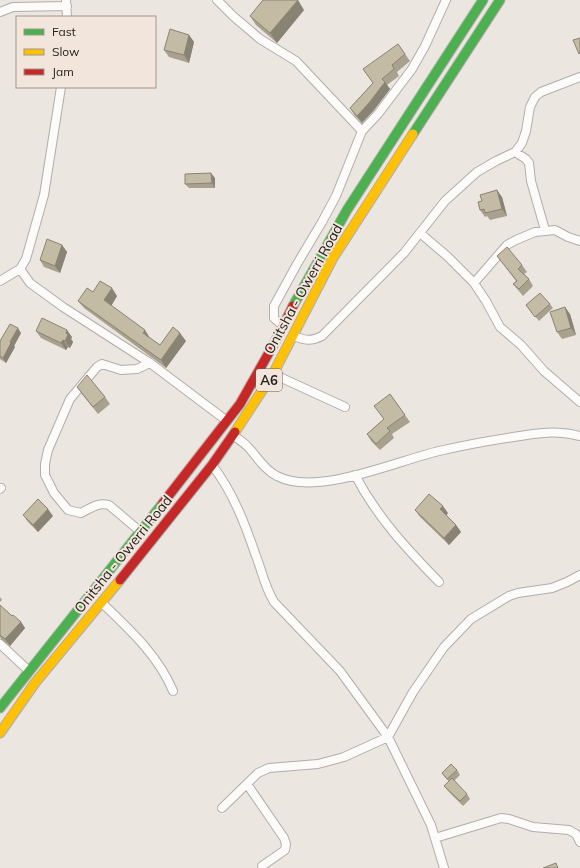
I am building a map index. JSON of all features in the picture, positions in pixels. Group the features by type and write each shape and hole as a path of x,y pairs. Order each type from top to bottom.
{"highway":[{"name":"Onitsha - Owerri Road","path":"0,708 141,532 240,404 276,342 301,290 347,210 483,0"},
{"name":"Onitsha - Owerri Road","path":"0,733 35,683 151,542 212,465 233,435 273,374 333,258 500,0"}],"street":[{"path":"217,0 260,39 296,61 362,131"},
{"path":"283,326 274,318 274,306 296,264 336,196 362,131 378,114 412,69 425,46 446,0"},
{"path":"0,12 13,7 67,3 67,16"},
{"path":"293,336 308,340 314,340 322,336 404,253 445,201 477,172 515,152 522,143 526,131 530,107 535,97 542,92 580,78"},
{"path":"0,281 20,269 26,259 44,195 61,88"},
{"path":"515,152 526,158 529,163 531,181 545,230"},
{"path":"474,283 507,246 516,240 535,232 555,230 580,241"},
{"path":"420,233 447,256 474,283 500,327 521,345 544,370 580,402"},
{"path":"20,269 30,283 63,307 150,363 227,421"},
{"path":"150,363 137,369 121,370 102,364 97,367 70,399 48,450 45,464 45,475 54,493 68,510 82,513 92,506 102,503 109,505 151,542"},
{"path":"273,374 345,407"},
{"path":"233,435 247,446 265,468 276,476 292,482 309,483 355,475 439,451 507,438 548,433 561,433 580,436"},
{"path":"212,465 223,479 235,501 250,538 267,589 274,602 340,671 388,737 431,825 444,868"},
{"path":"355,475 365,494 381,518 409,551 439,582"},
{"path":"222,808 258,773 270,768 318,764 344,757 388,737 413,692 444,647 471,619 509,596 518,593 552,588 568,582 580,575"},
{"path":"102,602 135,635 156,659 167,676 173,691"},
{"path":"0,644 29,671"},
{"path":"247,784 284,838 286,844 285,850 262,866"},
{"path":"435,838 501,818 533,827 569,830 576,834 580,842"}],"building":[{"path":"263,0 298,0 270,33 250,16"},
{"path":"170,29 189,35 184,55 164,50"},
{"path":"580,38 580,53 579,54 573,40"},
{"path":"398,44 405,54 392,65 394,69 382,79 385,82 357,116 350,108 373,83 363,69"},
{"path":"211,173 212,183 185,184 185,174"},
{"path":"497,190 502,209 485,213 484,209 480,210 478,202 482,201 480,195"},
{"path":"47,239 62,245 55,266 40,260"},
{"path":"507,247 522,265 518,269 529,279 519,289 513,284 517,281 497,256"},
{"path":"100,281 112,288 104,300 145,330 143,333 160,345 173,327 180,333 161,360 78,301 87,288 93,292"},
{"path":"540,293 550,304 535,317 526,305"},
{"path":"565,307 571,328 557,332 550,312"},
{"path":"42,318 67,330 66,333 68,335 65,341 63,340 61,343 36,331"},
{"path":"10,324 18,328 3,358 0,356 0,341"},
{"path":"87,375 105,397 93,407 77,387"},
{"path":"390,394 405,415 387,428 390,431 376,444 367,434 384,419 374,406"},
{"path":"429,494 443,506 440,509 456,525 444,538 415,510"},
{"path":"38,499 48,509 33,525 23,515"},
{"path":"0,605 21,622 5,639 0,635"},
{"path":"451,764 457,770 447,779 442,773"},
{"path":"452,778 467,794 460,801 444,786"},
{"path":"556,863 558,868 543,868"}],"traffic: fast":[{"path":"293,306 347,210 483,0"},
{"path":"413,134 500,0"},
{"path":"0,708 163,503"}],"traffic: slow":[{"path":"235,432 273,374 333,258 413,134"},
{"path":"0,733 35,683 120,580"}],"traffic: jam":[{"path":"163,503 240,404 275,342 293,306"},
{"path":"120,580 212,465 235,432"}]}
